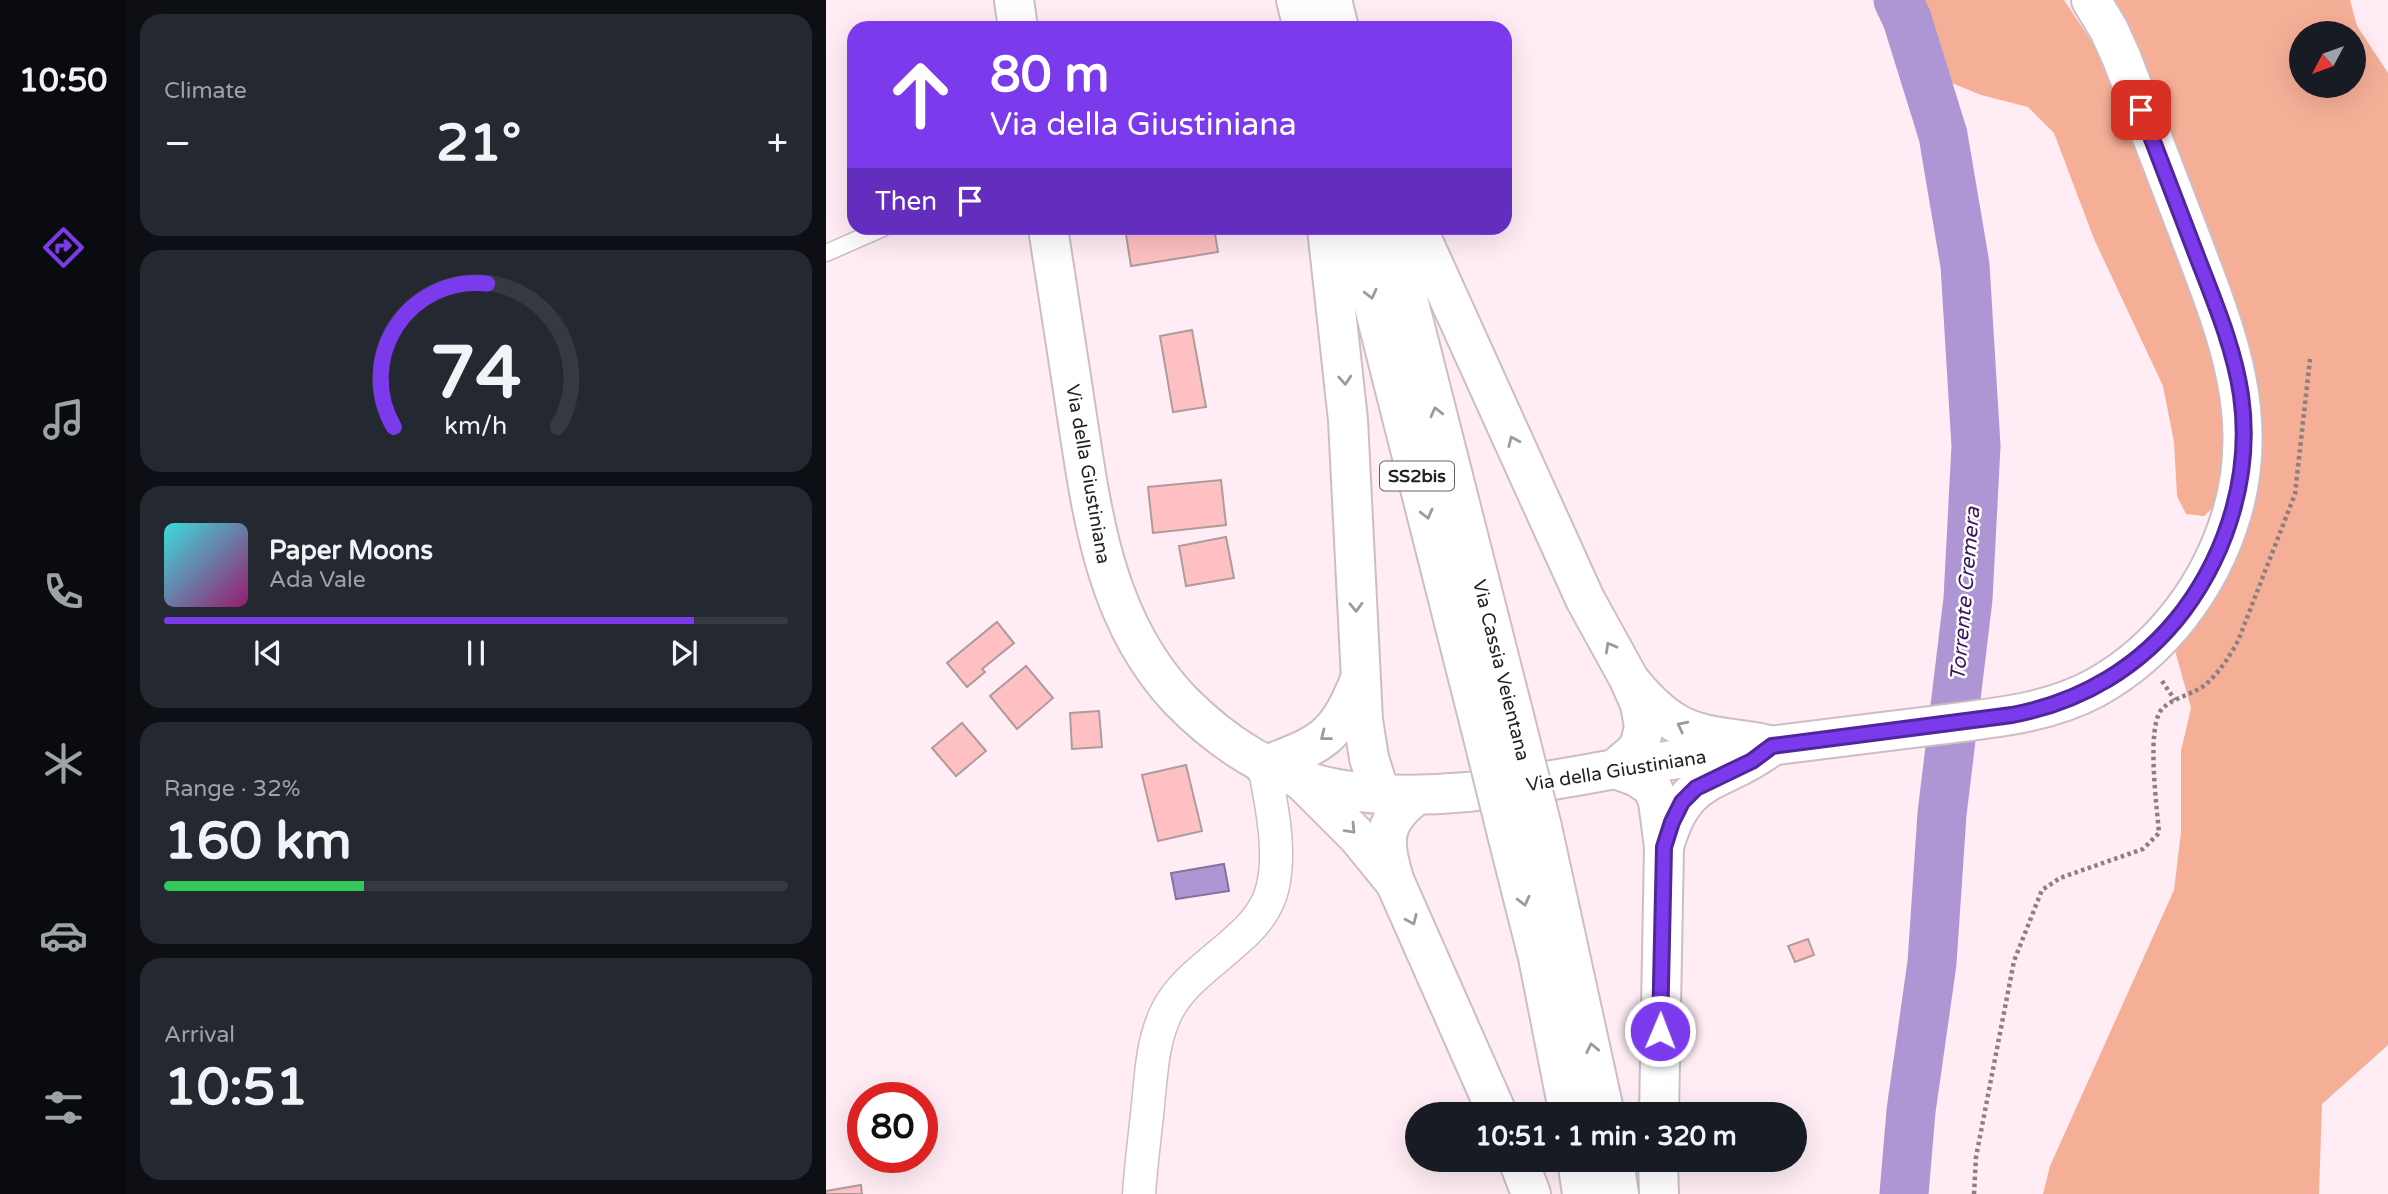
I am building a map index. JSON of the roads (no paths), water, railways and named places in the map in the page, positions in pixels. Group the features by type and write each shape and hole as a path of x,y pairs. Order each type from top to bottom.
{"main road":[{"path":"1013,0 1017,21"},
{"path":"1296,0 1301,21"},
{"path":"1332,0 1337,21"},
{"name":"Via della Giustiniana","path":"1049,235 1091,505 1101,551 1119,606 1145,655 1175,694 1220,737 1264,766 1302,781 1398,794 1533,784 1615,769 2040,709 2089,691 2135,661 2161,637 2192,599 2216,557 2233,512 2243,461 2241,396 2224,329 2122,59 2091,0"},
{"path":"1328,235 1349,432 1359,680 1364,733 1369,758 1398,794 1397,812 1387,832 1387,855 1395,882 1492,1102"},
{"name":"Via Cassia Veientana","path":"1356,235 1497,720"},
{"name":"Via Cassia Veientana","path":"1392,235 1497,720 1524,831 1601,1102"},
{"path":"1420,235 1584,599 1640,704 1644,733 1637,750 1615,769 1647,782 1656,794 1664,847 1658,1102"},
{"path":"1629,679 1659,711 1687,729 1772,746"},
{"path":"1264,766 1312,746 1332,732 1344,717 1359,680"},
{"path":"1664,847 1677,810 1688,794 1718,776 1752,761 1772,746"},
{"path":"1302,781 1358,837 1395,882"},
{"name":"Via Cassia Veientana","path":"1524,831 1538,957 1566,1102"},
{"path":"1522,1172 1531,1194"},
{"path":"1579,1172 1582,1194"},
{"path":"1616,1172 1619,1194"},
{"path":"1658,1172 1659,1194"}],"street":[{"path":"1139,1194 1155,1046 1167,1012 1192,979 1254,924 1271,892 1276,870 1271,801 1264,766"}],"lane":[{"path":"826,253 867,235"}],"waterway":[{"name":"Torrente Cremera","path":"1898,0 1907,19 1943,135 1965,265 1976,446 1968,599 1942,814 1932,963 1911,1111 1904,1194"}]}
